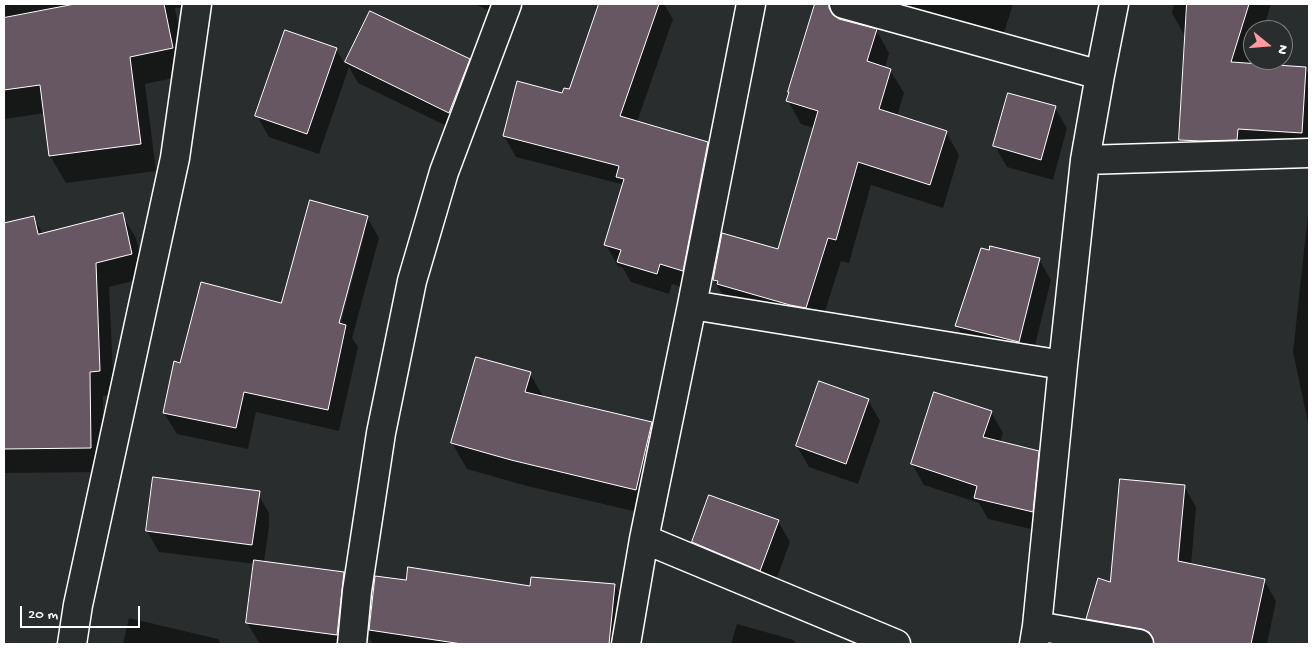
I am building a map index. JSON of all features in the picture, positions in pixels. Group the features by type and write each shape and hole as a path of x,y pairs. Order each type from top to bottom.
{"street":[{"path":"72,644 78,605 175,158 197,4"},
{"path":"352,644 357,591 381,434 412,280 444,172 506,4"},
{"path":"626,644 644,539 751,4"},
{"path":"844,4 1100,76"},
{"path":"1114,4 1085,160 1036,635 1139,644"},
{"path":"1085,160 1309,154"},
{"path":"692,305 1063,365"},
{"path":"644,539 896,644"}],"building":[{"path":"75,4 164,4 173,48 130,57 141,144 49,156 40,85 4,90 4,18"},
{"path":"599,4 659,4 620,116 708,142 683,271 660,264 657,274 617,262 621,250 604,245 624,179 616,177 619,166 503,136 517,81 562,93 564,88 569,89"},
{"path":"815,4 829,4 833,15 839,19 877,29 867,61 891,69 879,109 947,131 930,185 858,162 836,240 828,238 806,308 717,284 718,281 713,280 722,233 778,249 818,111 786,101"},
{"path":"1187,4 1249,4 1231,62 1243,63 1243,70 1293,70 1293,66 1306,67 1302,133 1238,129 1237,140 1179,140"},
{"path":"370,11 470,59 449,113 345,62"},
{"path":"285,30 337,48 307,134 255,116"},
{"path":"1008,93 1056,106 1041,160 993,146"},
{"path":"310,200 368,216 339,323 346,325 328,410 244,392 236,428 163,413 174,361 180,363 201,282 281,303"},
{"path":"123,213 132,254 96,263 100,371 90,372 91,448 4,449 4,223 34,216 38,234"},
{"path":"990,246 1040,258 1019,342 955,326 981,248 989,250"},
{"path":"476,357 531,372 525,392 652,422 636,490 511,460 451,443"},
{"path":"819,381 869,399 846,464 796,446"},
{"path":"934,392 992,411 983,437 1039,451 1033,512 974,498 977,486 911,464"},
{"path":"153,477 260,491 252,545 146,531"},
{"path":"1120,479 1185,485 1178,561 1265,579 1251,644 1154,644 1149,632 1142,629 1086,619 1098,578 1110,582"},
{"path":"709,495 779,520 760,571 692,542"},
{"path":"254,560 344,572 337,635 246,623"},
{"path":"408,567 530,586 531,577 615,584 609,644 462,644 369,630 375,576 406,580"}]}
